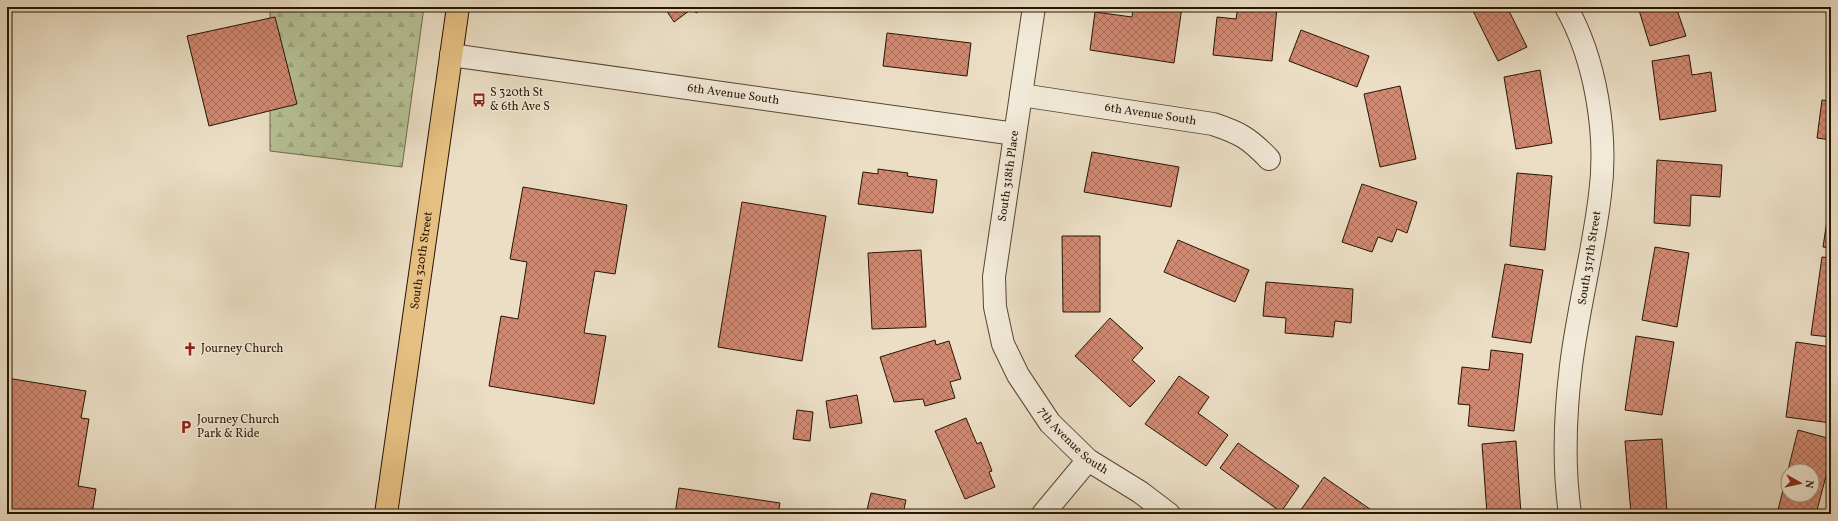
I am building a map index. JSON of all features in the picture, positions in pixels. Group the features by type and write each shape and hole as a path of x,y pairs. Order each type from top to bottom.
{"main road":[{"name":"South 320th Street","path":"386,514 458,7"}],"street":[{"name":"South 318th Place","path":"1003,344 995,307 994,277 1034,7"},
{"name":"South 317th Street","path":"1566,7 1574,20 1591,66 1598,106 1602,150 1601,194 1588,277 1571,364 1564,434 1570,514"},
{"name":"6th Avenue South","path":"451,55 1015,134"},
{"name":"6th Avenue South","path":"1021,95 1213,124 1236,132 1254,142 1269,159"},
{"name":"7th Avenue South","path":"1003,344 1018,375 1050,423 1088,460 1140,492 1169,514"},
{"path":"1043,514 1088,460"}],"green space":[{"path":"270,7 424,7 402,167 270,151"}],"building":[{"path":"664,7 704,7 696,13 693,8 674,22"},
{"path":"1133,7 1182,7 1174,63 1090,50 1095,12 1132,17"},
{"path":"1238,7 1277,7 1272,61 1213,55 1217,17 1236,19"},
{"path":"1471,7 1507,7 1527,47 1498,61"},
{"path":"1638,7 1676,7 1686,36 1650,46"},
{"path":"275,17 297,104 209,126 187,36"},
{"path":"1301,30 1369,56 1357,87 1289,61"},
{"path":"887,33 971,43 967,76 883,66"},
{"path":"1689,55 1692,75 1711,72 1716,111 1660,120 1652,61"},
{"path":"1540,70 1552,143 1516,149 1504,77"},
{"path":"1400,86 1416,159 1380,167 1364,94"},
{"path":"1822,100 1831,101 1831,140 1817,138"},
{"path":"1092,152 1179,167 1171,207 1084,192"},
{"path":"1657,160 1722,165 1720,197 1691,195 1690,226 1654,223"},
{"path":"878,169 908,173 907,176 937,180 933,213 858,204 863,172 878,174"},
{"path":"1517,173 1552,176 1545,250 1510,246"},
{"path":"1362,184 1417,202 1407,233 1397,229 1392,242 1378,237 1372,252 1342,242"},
{"path":"523,187 627,205 615,274 595,271 584,333 606,336 594,404 489,386 501,316 518,319 527,262 510,259"},
{"path":"1831,193 1831,248 1823,247"},
{"path":"742,202 826,216 802,361 718,347"},
{"path":"1062,236 1100,236 1100,312 1063,312"},
{"path":"1178,240 1249,270 1235,302 1164,272"},
{"path":"1655,247 1689,253 1677,327 1642,320"},
{"path":"921,250 926,327 872,329 868,253"},
{"path":"1822,257 1831,258 1831,337 1811,335"},
{"path":"1505,264 1543,270 1531,343 1492,337"},
{"path":"1266,282 1353,289 1351,323 1335,321 1333,337 1285,333 1286,318 1263,316"},
{"path":"1110,318 1143,348 1132,360 1155,381 1130,407 1075,356"},
{"path":"1636,336 1674,342 1662,415 1625,410"},
{"path":"935,340 936,345 949,341 961,379 950,382 955,398 925,406 923,399 894,402 880,357"},
{"path":"1796,342 1831,347 1831,423 1786,417"},
{"path":"1491,350 1523,354 1514,431 1468,426 1470,405 1458,404 1462,367 1489,370"},
{"path":"1179,376 1209,397 1198,413 1228,435 1206,466 1145,424"},
{"path":"7,378 86,391 81,418 89,419 78,486 96,489 92,514 7,514"},
{"path":"857,395 862,423 830,428 826,401"},
{"path":"797,410 813,412 810,441 793,439"},
{"path":"966,418 977,444 981,442 992,471 989,472 995,487 965,499 935,431"},
{"path":"1798,430 1831,439 1831,457 1820,499 1820,463 1790,463"},
{"path":"1662,439 1667,512 1631,514 1625,441"},
{"path":"1516,441 1521,514 1487,514 1482,444"},
{"path":"1238,443 1299,486 1281,512 1220,468"},
{"path":"1324,477 1377,514 1298,514"},
{"path":"679,488 780,503 778,514 675,514"},
{"path":"871,493 906,500 903,514 866,514"},
{"path":"1780,502 1819,503 1816,514 1792,514 1778,510"}],"place":[{"name":"S 320th St & 6th Ave S","path":"479,100"},
{"name":"Journey Church","path":"190,349"},
{"name":"Journey Church Park & Ride","path":"186,427"}]}
